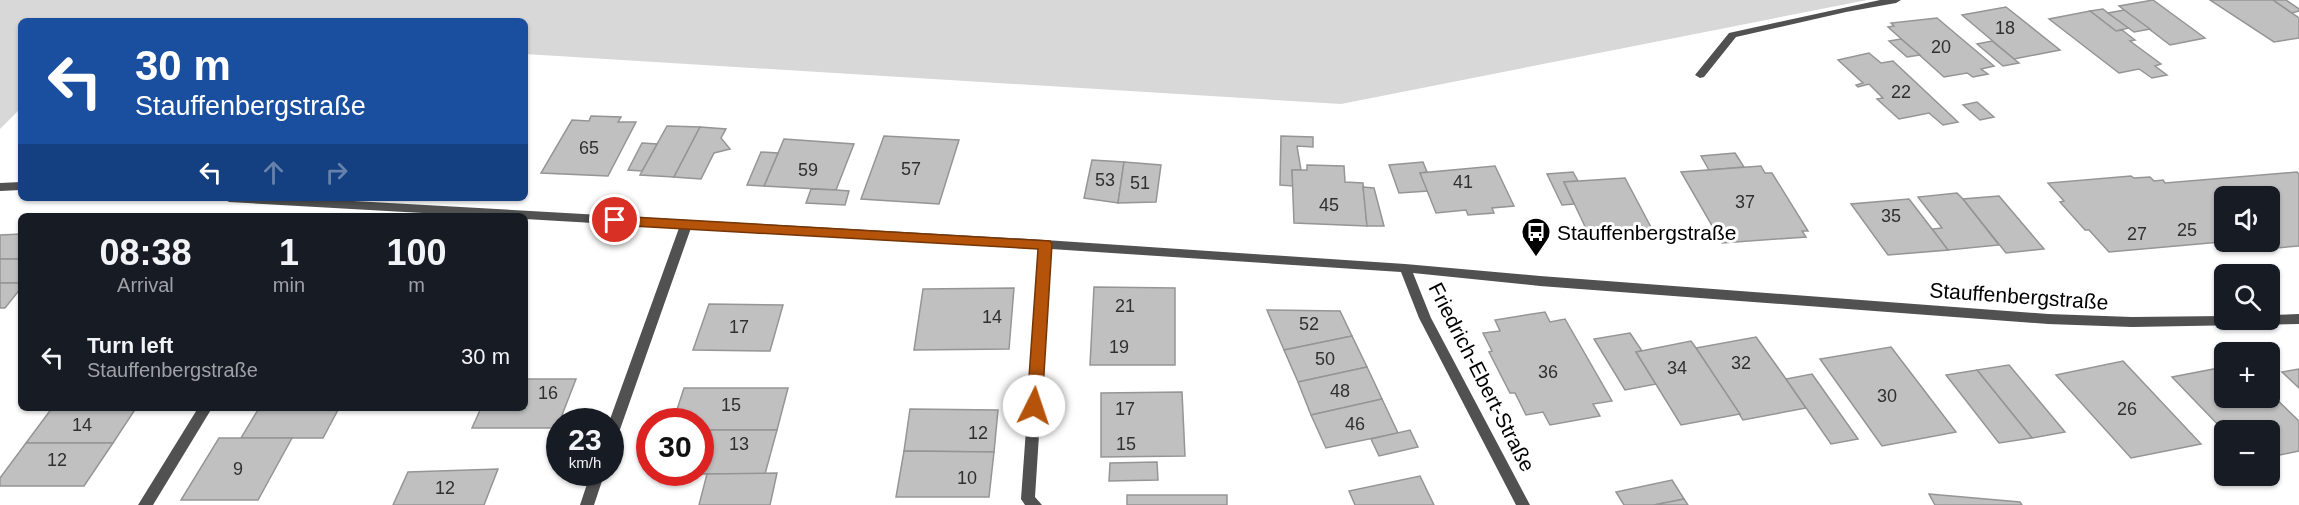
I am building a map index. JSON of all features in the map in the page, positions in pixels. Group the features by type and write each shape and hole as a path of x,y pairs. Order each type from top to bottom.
{"street":[{"path":"1700,75 1733,35 1896,0"},
{"path":"0,188 18,186"},
{"name":"Stauffenbergstraße","path":"273,201 474,213"},
{"path":"327,213 332,205"},
{"name":"Stauffenbergstraße","path":"528,216 1045,244 1405,268 1540,281 2048,319 2154,322 2299,319"},
{"path":"621,408 686,225"},
{"path":"1035,505 1028,499 1045,244"},
{"name":"Friedrich-Ebert-Straße","path":"1405,268 1425,318 1523,505"},
{"path":"145,505 203,411"},
{"path":"587,505 593,486"}],"shaded area":[{"path":"0,0 1867,0 1341,104 528,54 528,18 18,18 18,111 0,129"}],"building":[{"path":"2153,0 2205,38 2170,45 2119,6"},
{"path":"2210,0 2273,0 2299,18 2299,38 2274,42"},
{"path":"2273,0 2286,0 2299,11 2292,13"},
{"path":"2006,7 2060,50 2014,59 1962,15"},
{"path":"2103,9 2129,28 2116,31 2090,11"},
{"path":"2124,10 2150,29 2134,32 2108,13"},
{"path":"2090,11 2116,31 2122,30 2135,40 2130,41 2161,64 2155,66 2167,75 2152,78 2139,69 2119,73 2049,19"},
{"path":"1937,18 1994,66 1981,69 1988,74 1973,77 1967,73 1944,77 1888,27 1894,26 1891,23"},
{"path":"1901,39 1920,55 1907,57 1889,41"},
{"path":"1992,41 2019,63 2003,66 1977,44"},
{"path":"1869,53 1881,63 1893,61 1958,122 1943,125 1929,113 1899,119 1877,99 1883,98 1869,84 1858,87 1856,85 1863,83 1838,60"},
{"path":"1977,102 1994,117 1980,120 1963,105"},
{"path":"591,116 621,117 618,122 636,122 608,176 541,173 572,120 589,121"},
{"path":"667,126 700,127 674,177 640,175"},
{"path":"700,127 726,129 721,138 730,149 714,153 701,179 674,177"},
{"path":"884,136 959,140 939,204 861,199"},
{"path":"1281,136 1313,137 1313,147 1297,146 1301,170 1292,170 1293,186 1280,185"},
{"path":"784,139 854,144 836,190 764,186"},
{"path":"642,143 657,144 642,171 628,170"},
{"path":"761,152 778,153 764,186 747,185"},
{"path":"1735,153 1744,167 1709,170 1701,156"},
{"path":"1092,160 1124,162 1118,203 1084,198"},
{"path":"1124,162 1161,165 1156,202 1118,203"},
{"path":"1423,162 1427,172 1420,173 1428,191 1399,193 1389,165"},
{"path":"1307,165 1344,166 1345,182 1363,183 1367,226 1294,223 1292,170 1307,170"},
{"path":"1495,166 1514,206 1492,208 1494,213 1468,215 1466,210 1436,213 1420,173"},
{"path":"1761,166 1765,173 1772,173 1808,231 1802,231 1806,237 1722,243 1681,172"},
{"path":"1573,172 1578,181 1564,182 1574,204 1562,205 1547,174"},
{"path":"2297,172 2299,174 2299,246 2280,248 2280,186 2214,186 2214,243 2109,252 2060,202 2064,201 2048,183 2131,176 2134,178 2150,177 2154,181 2163,180 2165,183"},
{"path":"1625,178 1653,231 1646,236 1636,237 1617,233 1589,235 1564,182"},
{"path":"1363,187 1374,188 1384,226 1367,226"},
{"path":"811,189 849,191 845,205 806,203"},
{"path":"1957,193 1999,245 1948,250 1932,229 1942,228 1918,197"},
{"path":"1999,196 2044,249 2006,253 1963,199"},
{"path":"1909,199 1948,250 1888,255 1851,204"},
{"path":"18,234 18,259 0,259 0,235"},
{"path":"0,259 18,259 18,283 0,283"},
{"path":"0,283 18,283 18,292 5,308 0,308"},
{"path":"1094,287 1175,288 1175,365 1090,365"},
{"path":"1014,288 1009,349 914,350 923,289"},
{"path":"709,304 783,305 770,351 693,350"},
{"path":"1267,310 1340,311 1352,336 1284,350"},
{"path":"1545,312 1550,322 1565,319 1612,401 1593,404 1600,416 1550,425 1543,412 1526,415 1515,393 1510,393 1489,352 1492,351 1483,333 1500,331 1495,320"},
{"path":"1630,333 1642,351 1636,352 1656,384 1625,390 1594,339"},
{"path":"1352,336 1367,367 1298,382 1284,350"},
{"path":"1756,337 1806,408 1743,420 1696,348"},
{"path":"1691,341 1740,414 1681,425 1636,352"},
{"path":"1891,347 1956,432 1882,446 1820,359"},
{"path":"2123,361 2201,444 2131,458 2056,375"},
{"path":"2009,365 2065,432 2032,438 1977,370"},
{"path":"1367,367 1382,399 1311,415 1298,382"},
{"path":"2214,369 2214,408 2280,408 2280,403 2299,421 2299,451 2280,455 2280,420 2214,421 2172,377"},
{"path":"2299,369 2299,388 2282,372"},
{"path":"1977,370 2032,438 1999,443 1946,375"},
{"path":"1812,374 1858,439 1831,444 1786,379"},
{"path":"528,379 576,379 565,408 546,408 546,428 472,428 480,411 528,411"},
{"path":"684,388 788,388 777,430 714,430 714,408 678,408"},
{"path":"1182,392 1185,456 1101,457 1101,393"},
{"path":"1382,399 1398,433 1326,448 1311,415"},
{"path":"910,409 998,410 994,452 904,451"},
{"path":"50,411 134,411 113,443 26,443"},
{"path":"257,411 337,411 323,438 241,438"},
{"path":"714,430 777,430 765,474 714,474"},
{"path":"1410,430 1418,447 1379,456 1371,439"},
{"path":"219,438 292,438 258,500 181,500"},
{"path":"26,443 113,443 84,486 0,486 0,478"},
{"path":"904,451 994,452 989,497 896,497"},
{"path":"1157,462 1158,480 1109,481 1110,463"},
{"path":"498,469 484,505 393,505 408,472"},
{"path":"777,473 770,505 699,505 704,486 714,486 714,474"},
{"path":"1420,476 1434,505 1355,505 1349,491"},
{"path":"1672,480 1684,499 1654,505 1624,505 1616,492"},
{"path":"1929,494 2020,502 2022,505 1935,505"},
{"path":"1127,495 1227,495 1227,505 1127,505"},
{"path":"1684,499 1688,505 1654,505"}],"place":[{"name":"Stauffenbergstraße","path":"1536,258"}],"route":[{"path":"615,220 1045,244 1034,406"}]}
